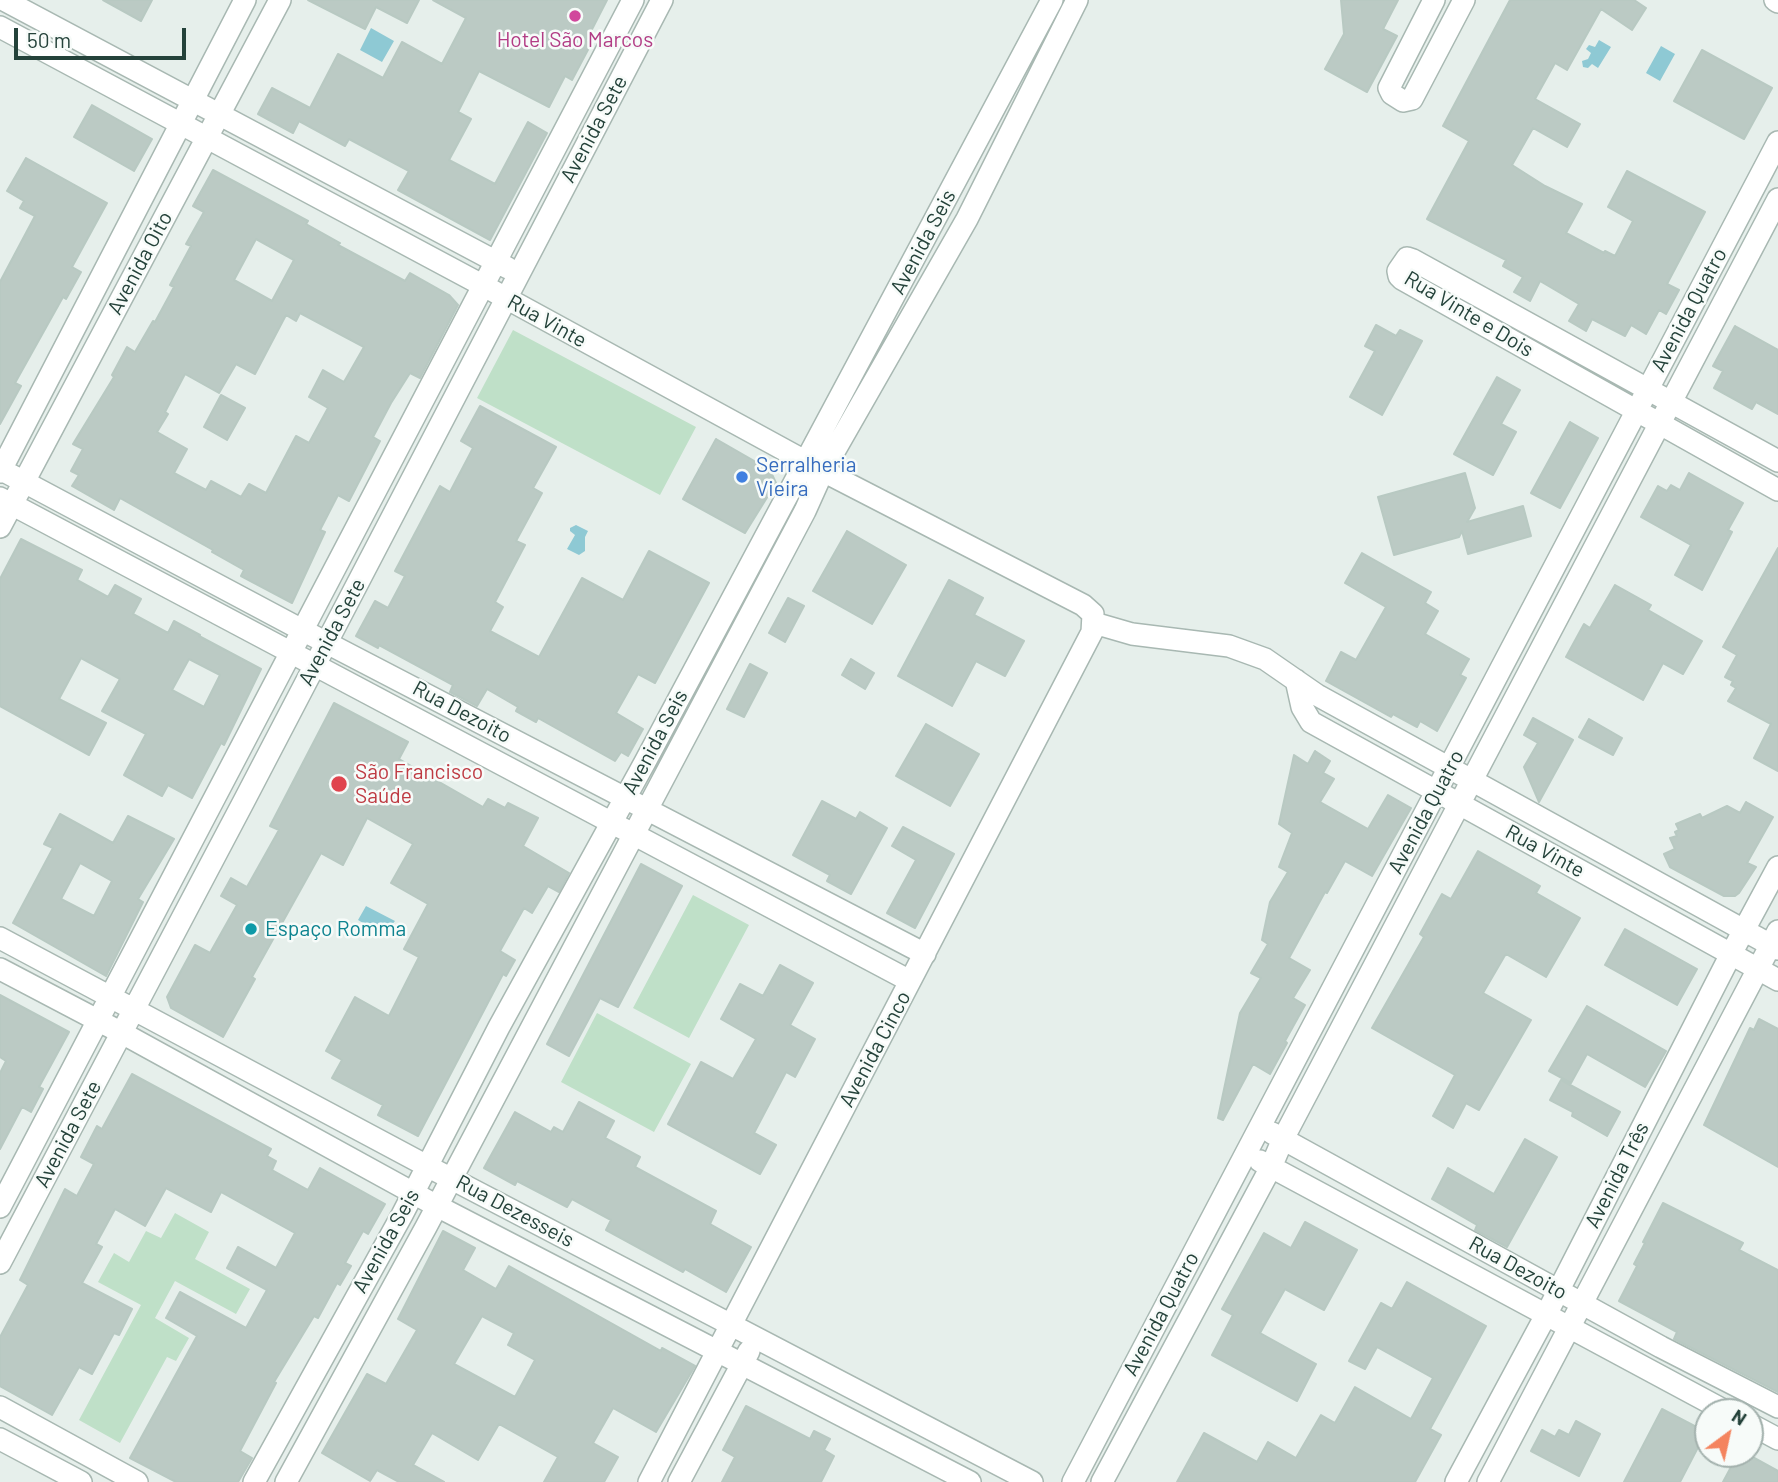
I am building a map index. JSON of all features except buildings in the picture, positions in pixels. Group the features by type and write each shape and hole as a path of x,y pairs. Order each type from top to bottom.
{"street":[{"name":"Rua Vinte","path":"4,0 519,274"},
{"name":"Avenida Oito","path":"0,470 245,0"},
{"name":"Avenida Oito","path":"0,527 6,501 24,482 281,0"},
{"name":"Avenida Sete","path":"0,1207 633,0"},
{"name":"Avenida Sete","path":"0,1263 328,642 662,0"},
{"name":"Avenida Seis","path":"254,1482 427,1166 499,1027 625,798 1052,0"},
{"name":"Avenida Seis","path":"286,1482 452,1178 798,524 823,471 967,219 1077,0"},
{"path":"1434,0 1389,88 1392,94 1403,101 1412,99 1464,0"},
{"name":"Rua Vinte","path":"0,27 804,461 1083,605 1094,619 1132,634 1229,646 1265,659 1317,695 1744,930 1775,941"},
{"name":"Avenida Quatro","path":"1073,1482 1778,142"},
{"name":"Avenida Quatro","path":"1102,1482 1271,1167 1283,1139 1474,781 1778,199"},
{"name":"Rua Vinte e Dois","path":"1778,461 1413,260 1407,258 1398,271 1402,279 1778,489"},
{"name":"Rua Dezoito","path":"0,470 925,954"},
{"name":"Rua Dezoito","path":"6,501 910,981"},
{"name":"Avenida Cinco","path":"649,1482 1092,632 1094,619"},
{"name":"Rua Vinte","path":"1296,680 1302,707 1311,722 1778,980"},
{"name":"Avenida Três","path":"1456,1482 1546,1315 1778,867"},
{"name":"Rua Dezesseis","path":"0,938 427,1166 1032,1482"},
{"name":"Avenida Três","path":"1488,1482 1757,968 1775,941"},
{"name":"Rua Dezesseis","path":"0,969 437,1206 971,1482"},
{"name":"Rua Dezoito","path":"1259,1126 1581,1303 1778,1407"},
{"name":"Rua Dezoito","path":"1245,1153 1701,1398"},
{"path":"679,1482 756,1337"},
{"path":"0,1407 137,1482"},
{"path":"0,1438 81,1482"}],"green space":[{"path":"513,330 696,427 660,495 477,398"},
{"path":"693,895 749,925 689,1038 633,1008"},
{"path":"597,1013 691,1064 654,1132 561,1082"},
{"path":"175,1213 209,1232 195,1259 250,1289 236,1314 175,1281 155,1318 189,1338 176,1361 167,1357 120,1443 79,1420 141,1305 98,1282 114,1253 129,1262 146,1231 161,1238"}],"water":[{"path":"371,28 394,41 382,62 360,50"},
{"path":"1599,40 1611,47 1598,68 1592,64 1588,68 1583,67 1582,61 1588,59 1591,53 1586,49 1589,45 1595,47"},
{"path":"1661,46 1675,54 1660,81 1646,73"},
{"path":"576,525 588,531 585,551 579,555 567,549 575,535 570,528"},
{"path":"366,906 395,921 383,935 358,920"}],"place":[{"name":"Hotel São Marcos","path":"575,16"},
{"name":"Serralheria Vieira","path":"742,477"},
{"name":"São Francisco Saúde","path":"339,784"},
{"name":"Espaço Romma","path":"251,929"}]}
